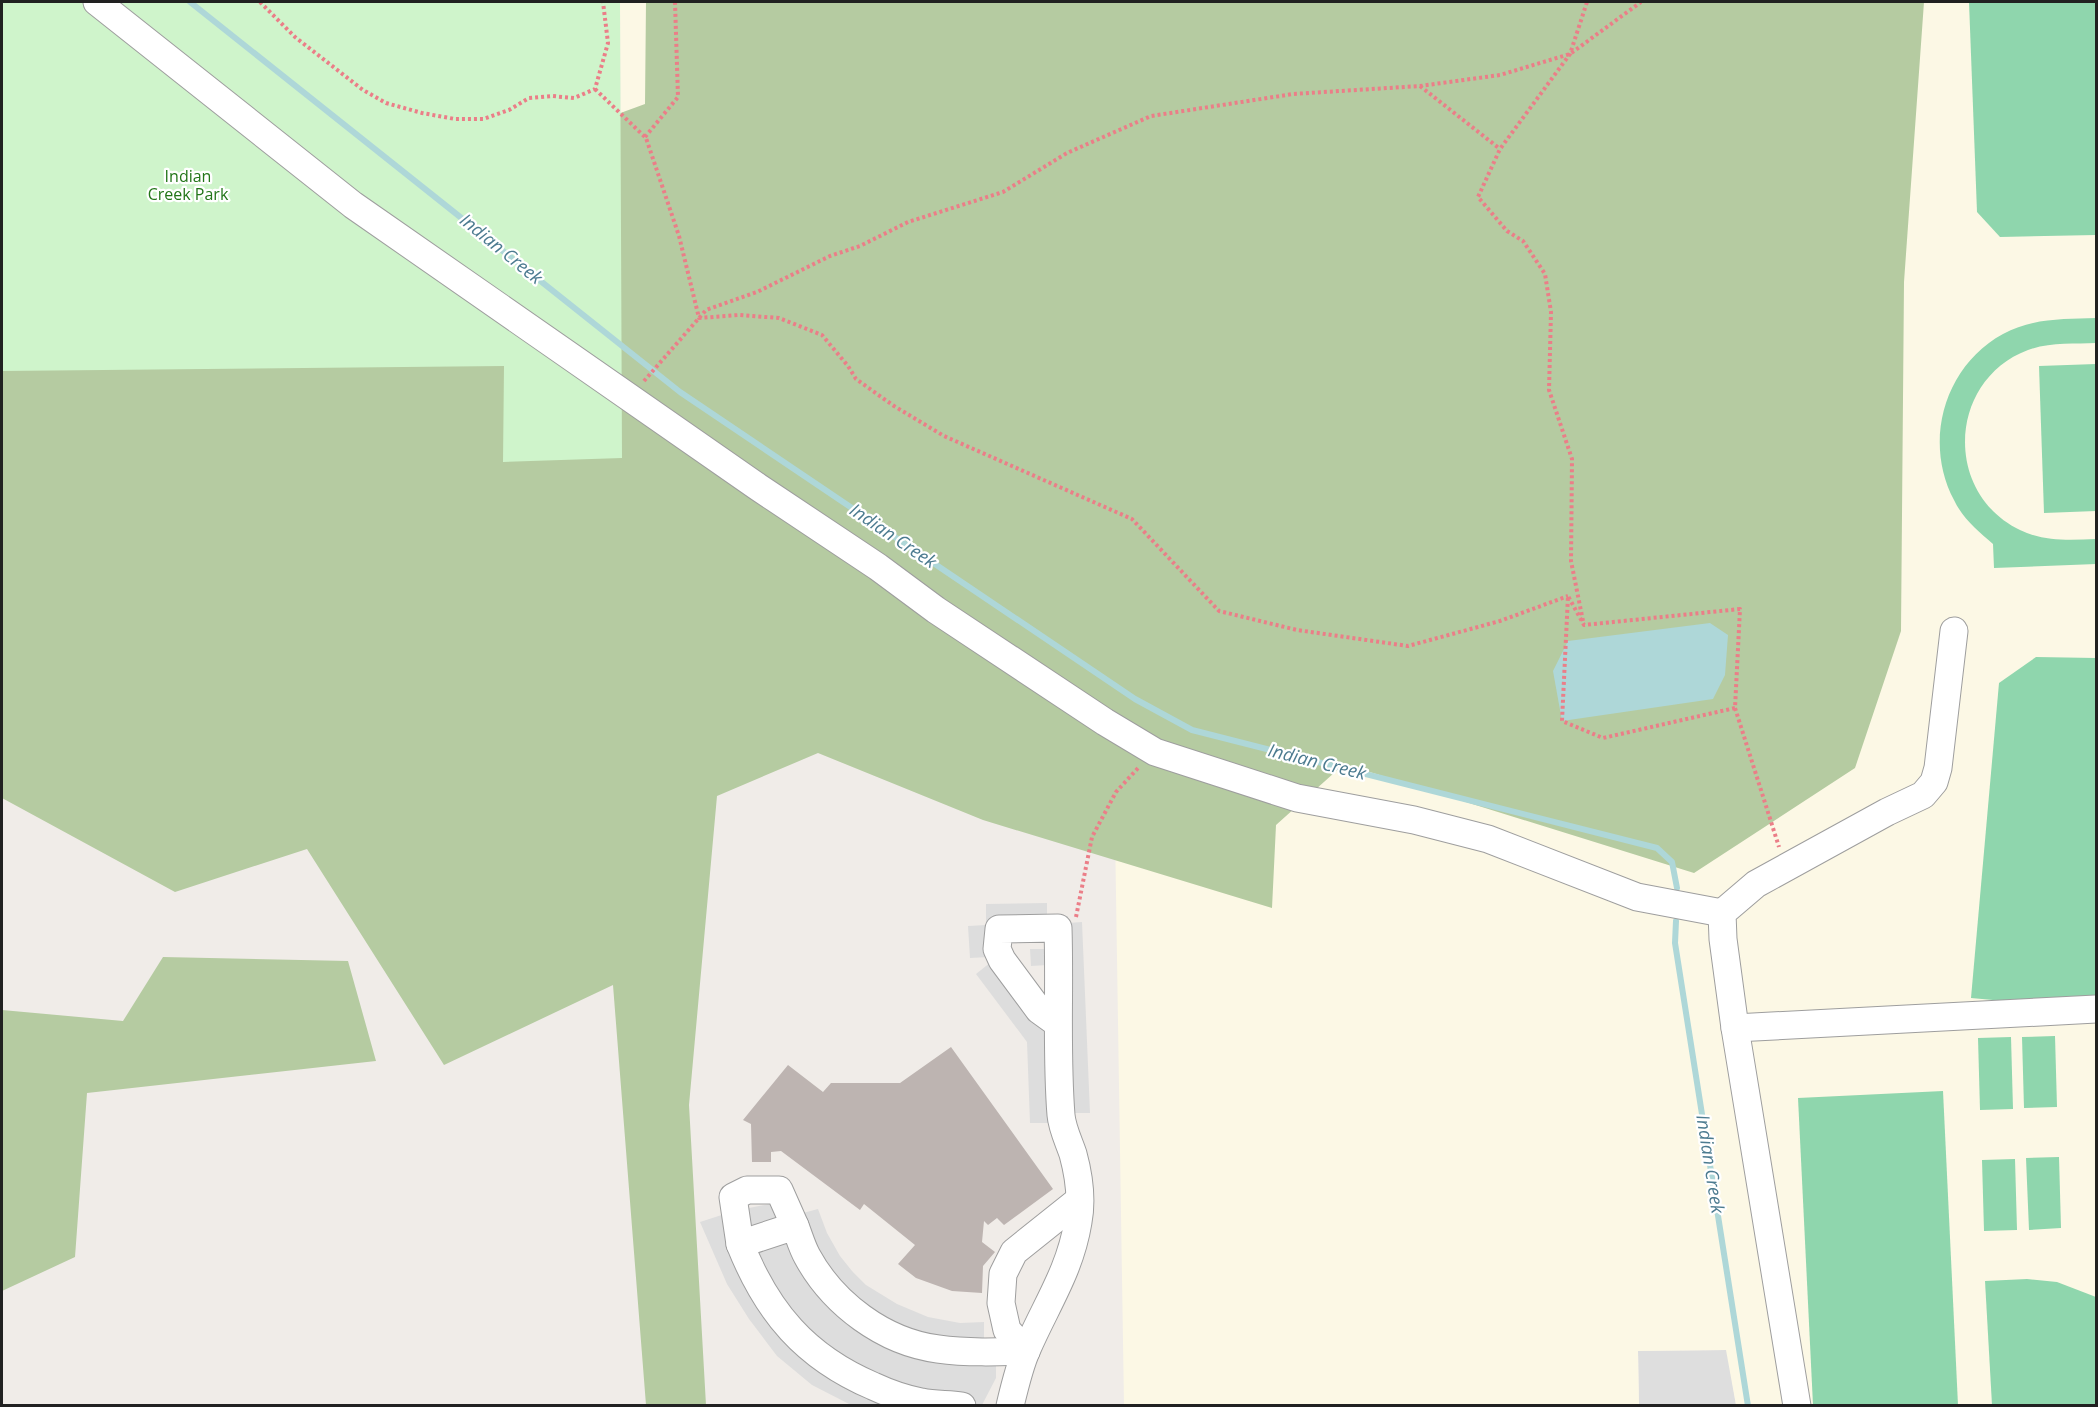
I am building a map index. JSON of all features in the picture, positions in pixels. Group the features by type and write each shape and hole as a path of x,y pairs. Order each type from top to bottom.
{"lane":[{"path":"97,2 353,206 758,487 878,567 936,610 1105,722 1155,752 1297,798 1414,820 1488,838 1637,897 1722,914"},
{"path":"1722,914 1756,884 1887,812 1923,795 1934,782 1938,768 1954,631"},
{"path":"1722,914 1723,939 1735,1028 1797,1406"},
{"path":"1010,1406 1026,1351 1059,1286 1073,1251 1079,1219 1079,1185 1061,1118 1057,1023 1060,1003 1058,928 999,928 997,949 1002,960 1039,1010 1057,1023"},
{"path":"1735,1028 2097,1009"},
{"path":"962,1406 920,1402 886,1392 824,1361 797,1337 772,1308 751,1273 740,1244 733,1197 747,1190 779,1190 807,1256 826,1284 848,1308 875,1326 907,1341 936,1349 963,1352 1026,1351"},
{"path":"1026,1351 1007,1330 1001,1303 1003,1274 1014,1252 1079,1200"},
{"path":"740,1244 795,1226"}],"path":[{"path":"260,2 295,37 363,90 386,104 455,119 483,120 509,110 529,98 552,96 574,98 595,89"},
{"path":"595,89 608,43 603,2"},
{"path":"646,138 678,97 675,2"},
{"path":"1570,54 1587,2"},
{"path":"1584,625 1571,561 1572,459 1549,390 1551,312 1545,274 1523,241 1507,231 1478,197 1500,149 1570,54 1641,2"},
{"path":"652,371 706,310 757,292 830,256 860,246 908,222 1004,192 1067,153 1151,116 1293,94 1420,86 1500,75 1570,54"},
{"path":"1420,86 1500,149"},
{"path":"595,89 646,138 679,236 699,318"},
{"path":"699,318 739,315 779,318 822,335 856,379 894,406 944,436 1132,519 1219,611 1297,630 1408,646 1500,621 1568,596"},
{"path":"1568,596 1584,625"},
{"path":"1568,596 1562,721 1603,738 1735,708"},
{"path":"1584,625 1740,609 1735,708 1785,868"},
{"path":"1058,941 1075,923 1092,837 1116,792 1155,752"}],"shaded area":[{"path":"620,2 2096,2 2096,1405 1736,1405 1726,1350 1638,1351 1639,1405 1124,1405 1115,830 623,599"},
{"path":"1047,903 1047,917 1068,916 1068,923 1082,922 1090,1113 1074,1113 1052,1123 1030,1123 1027,1042 976,974 991,962 989,957 970,958 968,926 986,925 986,904","holes":["1012,941 1050,942 1045,949 1030,949 1031,966 1048,965 1045,994 1042,994 1008,947"]},
{"path":"785,1201 803,1213 818,1209 827,1233 852,1271 866,1285 897,1304 928,1317 960,1323 984,1322 984,1340 996,1362 996,1378 982,1405 851,1405 812,1385 777,1356 749,1319 727,1284 700,1222 734,1211"},
{"path":"1727,1350 1736,1405 1639,1405 1638,1351"}],"green space":[{"name":"Indian Creek Park","path":"2,2 620,2 622,458 503,462 504,366 2,371"},
{"path":"646,2 1924,2 1904,282 1901,631 1855,768 1694,873 1344,764 1276,825 1272,908 983,820 818,753 717,796 689,1105 706,1405 646,1405 613,985 444,1065 307,849 175,892 2,798 2,299 460,172 645,104"},
{"path":"1969,2 2096,2 2096,235 2000,237 1977,212"},
{"path":"2096,318 2096,343 2036,347 2002,365 1982,386 1970,410 1965,437 1968,465 1978,490 1995,513 2020,530 2038,537 2096,539 2096,564 1994,568 1993,544 1962,513 1945,478 1940,454 1940,430 1953,385 1966,365 1983,348 2003,334 2025,325 2048,320"},
{"path":"2096,364 2096,511 2044,513 2039,366"},
{"path":"2036,657 2096,658 2096,998 2015,1002 1971,998 1999,683"},
{"path":"163,957 348,961 376,1061 87,1093 75,1257 2,1291 2,1010 123,1021"},
{"path":"2055,1036 2057,1107 2024,1108 2022,1037"},
{"path":"2011,1037 2013,1109 1980,1110 1978,1038"},
{"path":"1943,1091 1958,1405 1813,1405 1798,1098"},
{"path":"2059,1157 2061,1228 2029,1230 2026,1158"},
{"path":"2015,1159 2017,1230 1984,1231 1982,1160"},
{"path":"2027,1279 2057,1282 2096,1297 2096,1405 1992,1405 1985,1281"}],"water":[{"path":"1710,623 1728,635 1725,675 1713,699 1562,721 1553,671 1568,641"}],"building":[{"path":"951,1047 1053,1189 1004,1225 997,1218 988,1225 984,1221 982,1242 995,1252 983,1266 982,1293 952,1291 916,1278 898,1264 915,1245 864,1204 860,1210 781,1151 771,1152 771,1162 752,1162 751,1124 743,1120 788,1065 823,1092 831,1083 900,1083"}],"waterway":[{"name":"Indian Creek","path":"190,2 680,392 1135,699 1192,730 1657,848 1672,862 1677,888"},
{"name":"Indian Creek","path":"1676,921 1675,943 1748,1406"}]}
